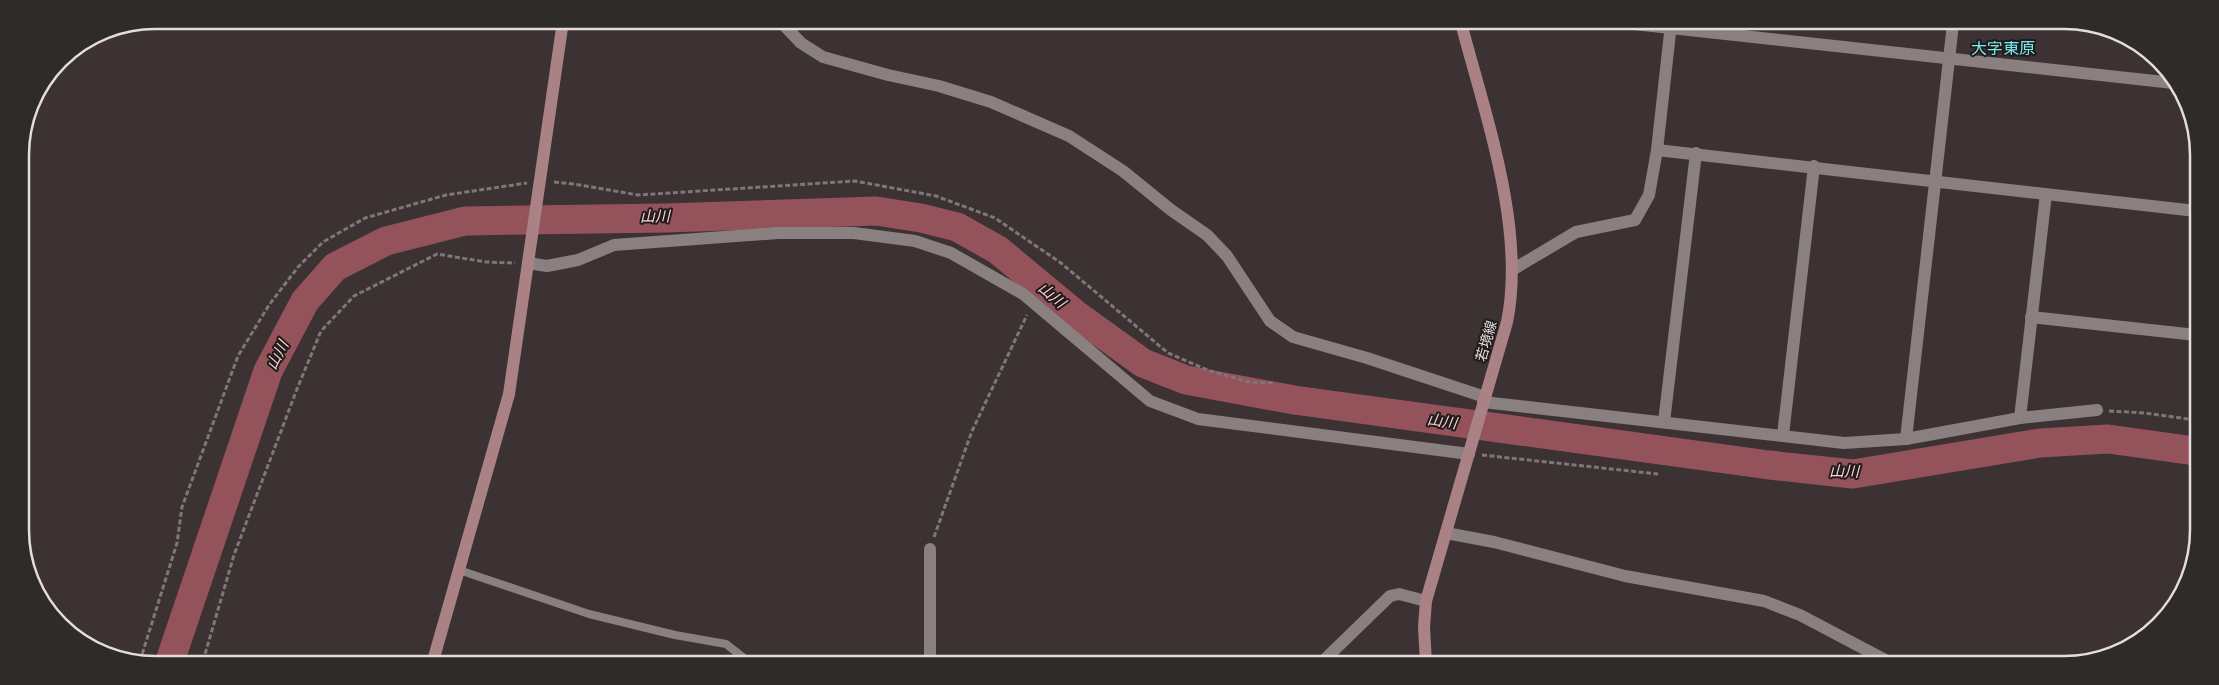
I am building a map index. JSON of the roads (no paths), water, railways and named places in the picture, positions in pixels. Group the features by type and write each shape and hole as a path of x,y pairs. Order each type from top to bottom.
{"street":[{"path":"434,656 509,394 563,29"},
{"path":"787,29 801,43 823,57 888,75 939,86 991,102 1068,136 1123,171 1171,210 1207,235 1226,256 1270,321 1293,337 1367,358 1483,404 1844,442 1906,439 2020,418 2097,410"},
{"name":"若境線","path":"1426,656 1424,628 1426,601 1507,322 1511,301 1510,239 1500,176 1463,29"},
{"path":"1512,270 1576,232 1635,220 1649,196 1657,150 1671,29"},
{"path":"1696,29 1949,60 2167,82"},
{"path":"1906,439 1952,29"},
{"path":"1657,150 1814,166 1936,182 2190,210"},
{"path":"1664,422 1696,153"},
{"path":"1783,435 1814,166"},
{"path":"2020,418 2046,194"},
{"path":"528,263 547,266 578,260 614,245 778,233 854,233 915,241 951,253 1022,294 1150,401 1198,419 1470,448"},
{"path":"2031,317 2190,334"},
{"path":"1446,533 1494,542 1625,576 1764,601 1800,615 1878,656"},
{"path":"930,549 930,656"},
{"path":"1328,656 1390,596 1399,594 1426,601"}],"lane":[{"path":"459,570 589,614 726,644 741,656"}],"waterway":[{"name":"山川","path":"172,656 268,371 305,301 335,267 386,241 465,221 666,218 876,211 921,218 957,227 998,250 1075,314 1143,363 1186,380 1294,400 1769,465 1853,474 2040,443 2108,439 2190,450"}],"district":[{"name":"大字東原","path":"2003,48"}]}
